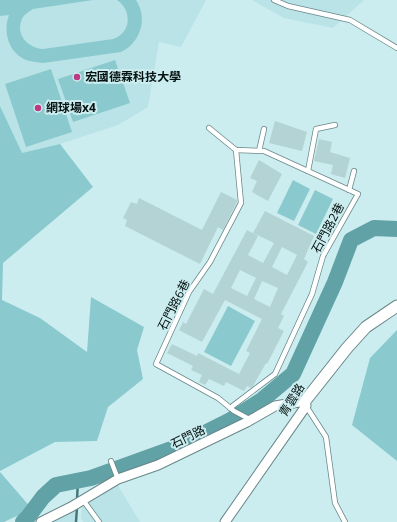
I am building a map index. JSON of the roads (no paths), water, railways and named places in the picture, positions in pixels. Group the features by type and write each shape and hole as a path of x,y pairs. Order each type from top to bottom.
{"street":[{"name":"青雲路","path":"225,522 305,403 347,348 366,327 397,306"},
{"name":"石門路","path":"41,522 71,507 118,479 158,465 251,420 275,406 305,403"}],"lane":[{"path":"274,0 288,6 350,20 397,48"},
{"path":"308,171 316,129 335,125"},
{"path":"209,128 236,150"},
{"path":"259,151 264,129"},
{"name":"石門路2巷","path":"232,409 275,374 312,294 323,256 358,194 264,151 236,150"},
{"name":"石門路6巷","path":"232,409 218,398 156,364 189,292 210,262 241,203 236,150"},
{"path":"349,190 354,171"},
{"path":"305,403 326,437 330,455 335,503 345,522"},
{"path":"232,409 251,420"},
{"path":"111,461 118,479"},
{"path":"83,500 99,522"}],"waterway":[{"path":"23,522 43,497 56,485 91,478 177,447 229,421 262,400 293,374 335,282 351,240 374,228 397,229"},
{"path":"77,500 78,480"},
{"path":"76,522 77,507"}],"place":[{"name":"宏國德霖科技大學","path":"77,77"},
{"name":"網球場x4","path":"38,108"}]}
